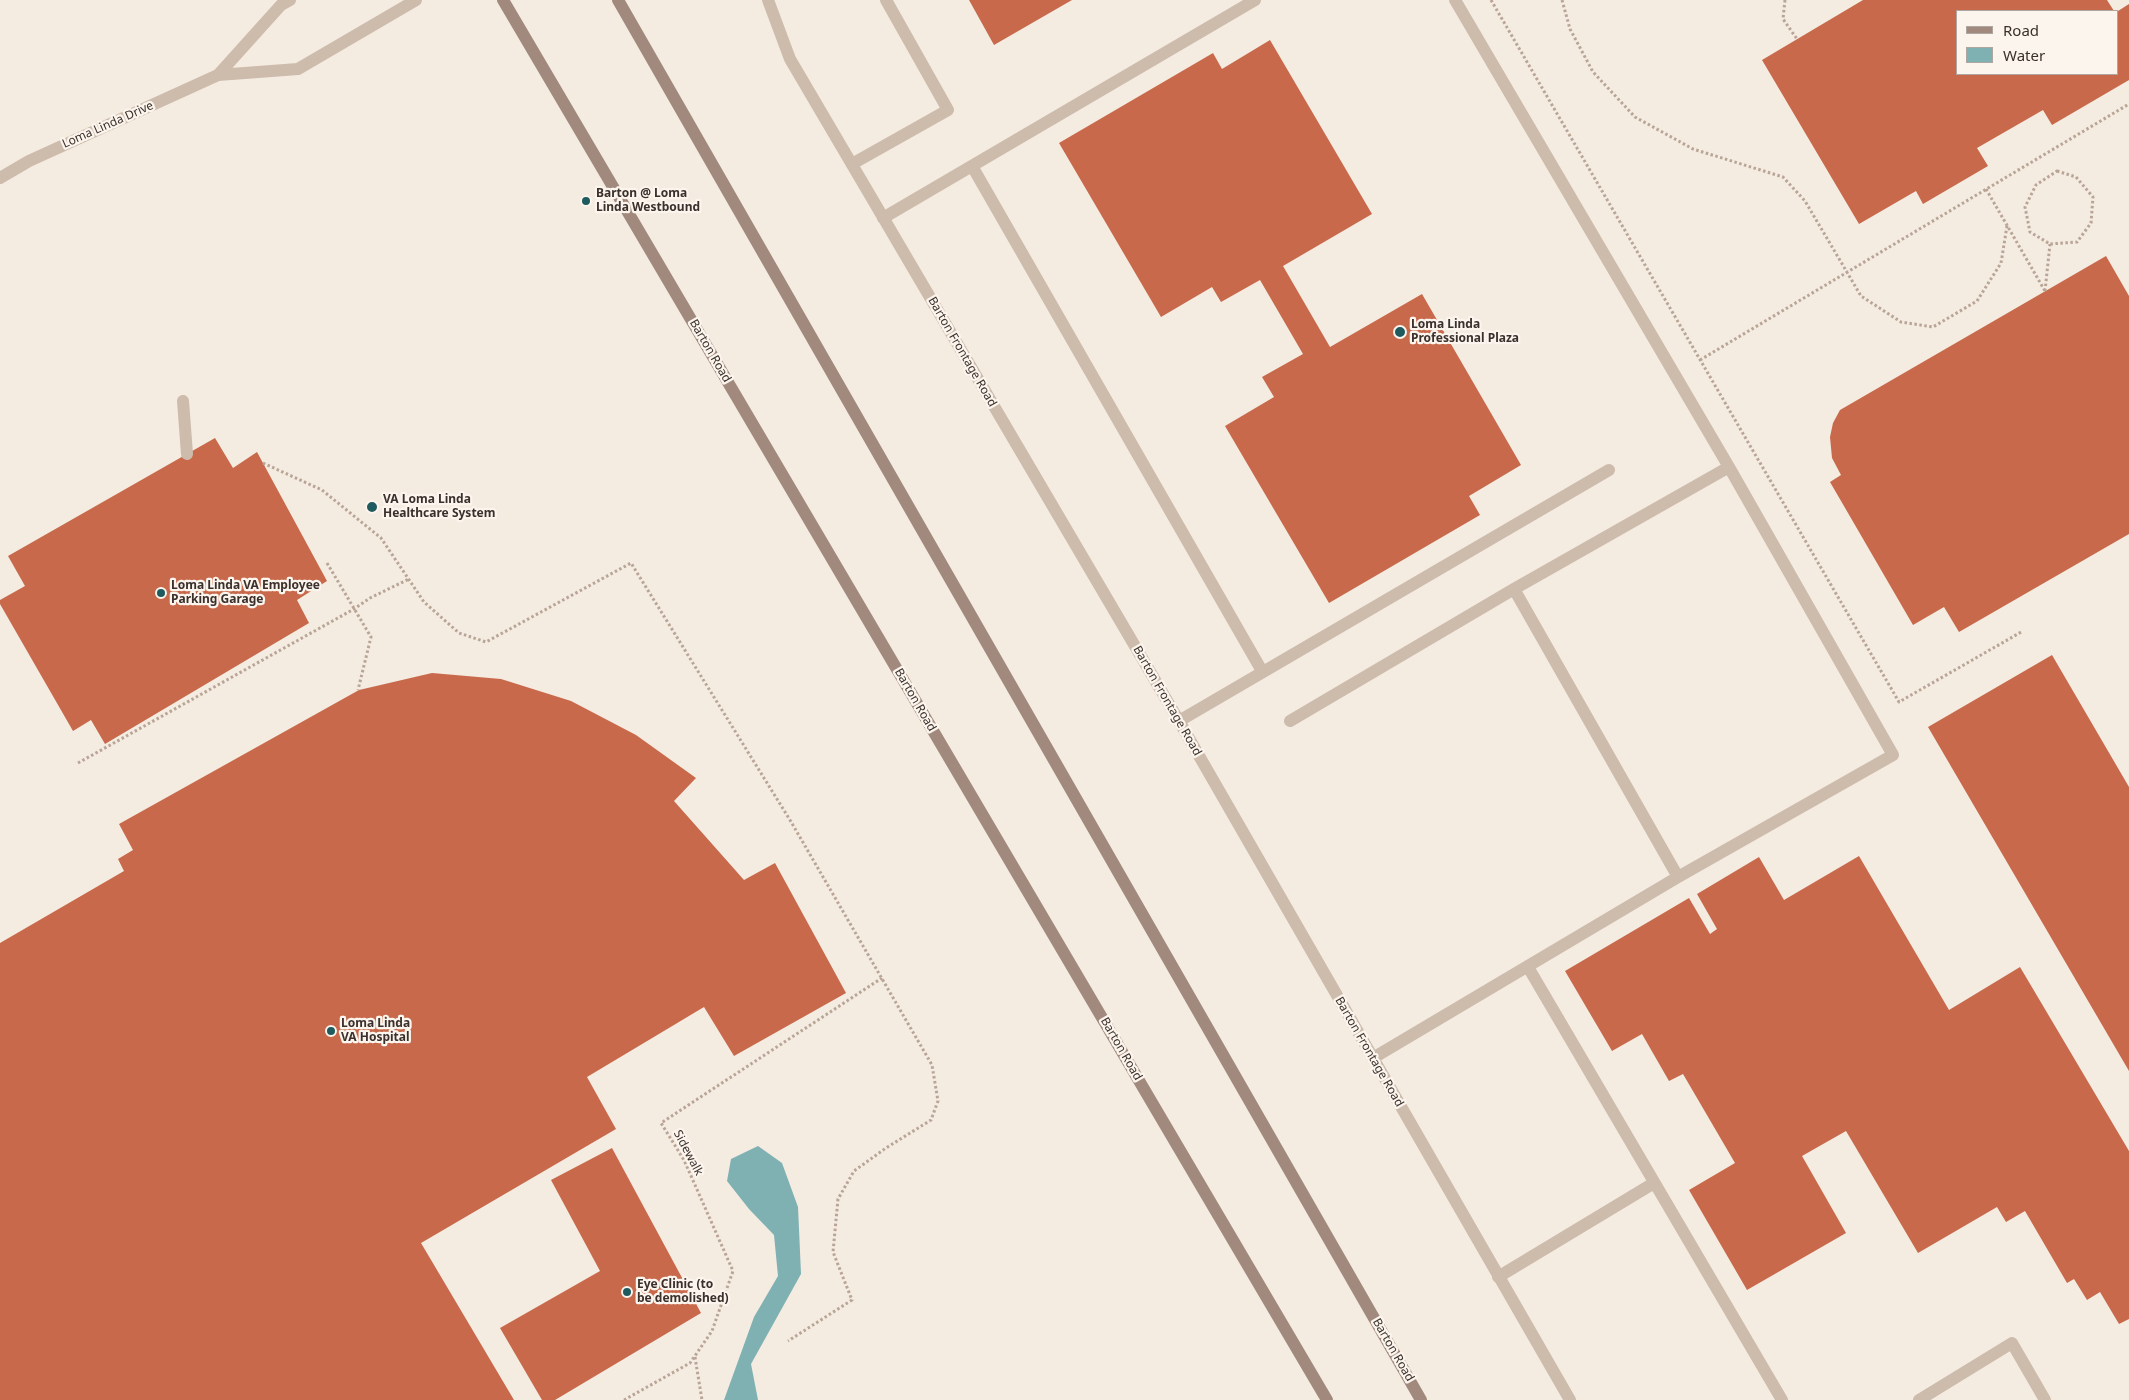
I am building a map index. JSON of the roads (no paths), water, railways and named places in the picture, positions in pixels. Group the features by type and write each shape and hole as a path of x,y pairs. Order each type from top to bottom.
{"main road":[{"name":"Barton Road","path":"503,0 1328,1400"},
{"name":"Barton Road","path":"618,0 1421,1400"}],"street":[{"name":"Loma Linda Drive","path":"218,75 281,5 290,0"},
{"name":"Loma Linda Drive","path":"0,178 30,161 218,75 298,69 416,0"},
{"name":"Barton Frontage Road","path":"768,0 790,59 1179,721 1570,1400"},
{"path":"852,164 948,110 886,0"},
{"path":"883,218 1255,0"},
{"path":"1373,1058 1678,877 1893,755 1729,467 1455,0"},
{"path":"972,166 1262,671"},
{"path":"183,401 187,454"},
{"path":"1290,721 1514,589 1729,467"},
{"path":"1179,721 1609,470"},
{"path":"1514,589 1678,877"},
{"path":"1528,967 1782,1400"},
{"path":"1498,1277 1654,1183"},
{"path":"1919,1400 2012,1343 2045,1400"}],"water":[{"path":"758,1146 782,1163 798,1207 801,1274 751,1364 758,1400 724,1400 754,1317 778,1276 774,1235 749,1209 727,1181 731,1159"}],"place":[{"name":"Barton @ Loma Linda Westbound","path":"586,201"},
{"name":"Loma Linda Professional Plaza","path":"1400,332"},
{"name":"VA Loma Linda Healthcare System","path":"372,507"},
{"name":"Loma Linda VA Employee Parking Garage","path":"161,593"},
{"name":"Loma Linda VA Hospital","path":"331,1031"},
{"name":"Eye Clinic (to be demolished)","path":"627,1292"}]}
